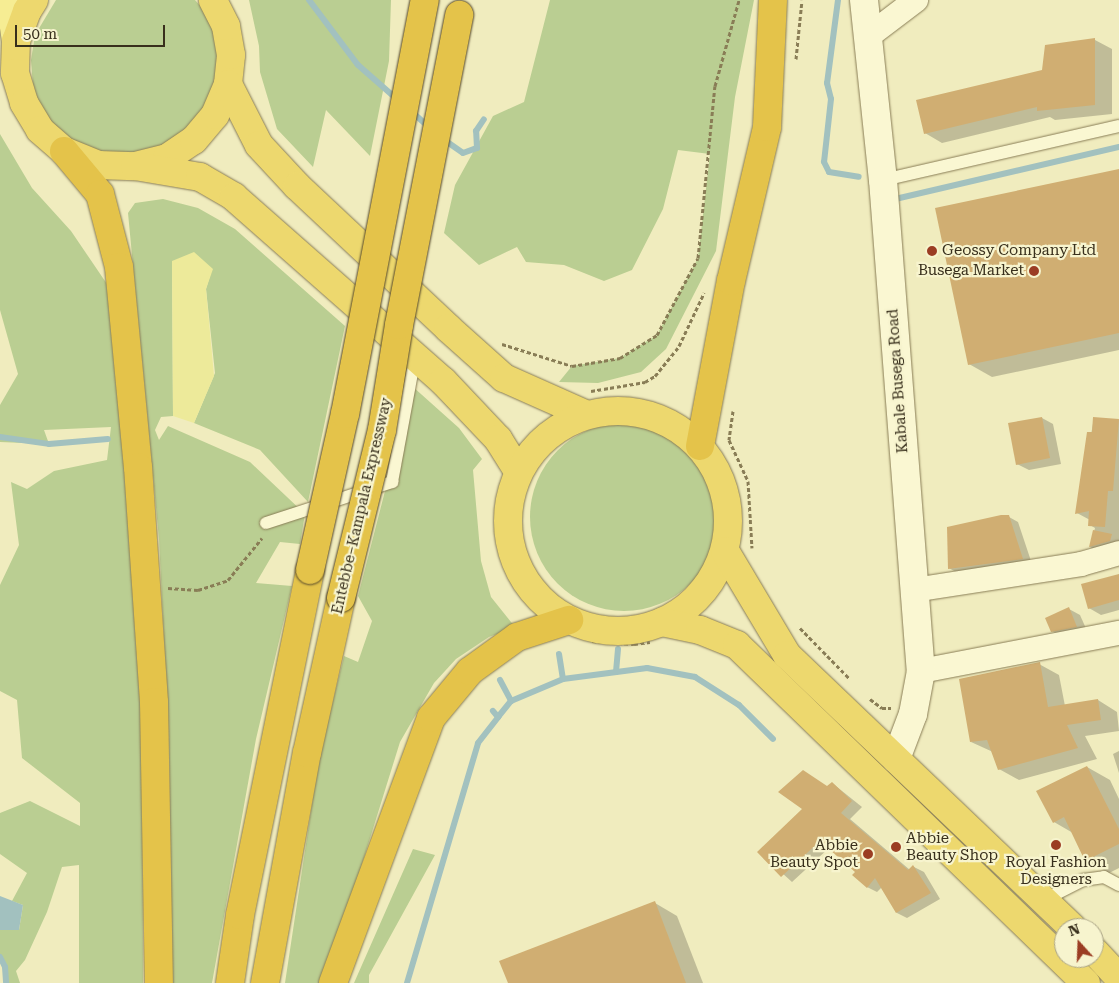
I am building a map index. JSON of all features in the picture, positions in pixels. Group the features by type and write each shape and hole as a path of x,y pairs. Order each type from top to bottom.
{"highway":[{"path":"34,0 27,11 16,41 15,73 24,103 40,130 64,150 100,194 119,266 154,702 159,983"},
{"path":"135,166 167,158 194,140 216,114 228,84 231,55 226,26 213,0"},
{"path":"230,983 240,916 310,570 345,414 425,0"},
{"path":"700,446 732,281 767,127 773,0"},
{"name":"Entebbe–Kampala Expressway","path":"265,983 308,753 341,598 382,430 399,325 461,8"},
{"path":"228,84 259,145 297,186 504,378 584,404 641,413 673,425 700,446 722,486 729,514 725,551 716,574 701,594 683,610 662,622 616,631 592,628 569,620 542,601 518,568 510,545 507,520 510,496 518,472 547,436 584,404"},
{"path":"64,150 98,165 135,166 200,177 234,197 416,357 498,439 518,472"},
{"path":"725,551 787,655 1046,899 1064,918"},
{"path":"333,983 431,718 470,671 517,637 569,620"},
{"path":"662,622 700,630 737,645 1086,983"},
{"path":"1104,962 1119,978"}],"main road":[{"path":"10,0 16,41"}],"street":[{"name":"Kabale Busega Road","path":"864,0 870,35 883,180 921,671 913,714 896,759"},
{"path":"870,35 916,0"},
{"path":"914,590 1081,564 1119,553"},
{"path":"921,671 1119,633"}],"lane":[{"path":"883,180 1119,126"},
{"path":"266,523 392,482 416,357"},
{"path":"1046,899 1083,880 1104,877 1117,881"}],"path":[{"path":"494,341 572,366 620,358 657,335 698,258 715,86 739,0"},
{"path":"795,66 802,0"},
{"path":"584,404 645,382 655,376 679,346 706,288"},
{"path":"733,406 729,440 748,481 752,555"},
{"path":"145,582 183,592 198,590 228,580 263,537 266,523"},
{"path":"794,622 854,684"},
{"path":"868,698 882,708 894,708"}],"green space":[{"path":"56,0 195,0 202,8 214,31 220,56 210,106 176,144 127,159 78,146 57,130 42,110 33,86 31,60 35,35"},
{"path":"249,0 391,0 389,61 370,156 326,110 313,167 277,129 260,72 259,46"},
{"path":"550,0 754,0 735,97 716,251 666,349 641,372 598,383 559,382 572,366 620,358 657,335 698,258 710,154 678,150 663,209 632,270 604,281 564,265 526,262 517,247 479,265 444,233 455,185 493,116 524,102"},
{"path":"0,134 32,188 71,231 107,284 122,423 142,669 143,983 79,983 79,865 62,867 47,912 25,960 16,971 20,983 6,983 5,967 0,957 0,930 19,930 23,905 12,901 27,873 0,854 0,813 30,801 80,826 80,803 22,758 17,700 0,691 0,585 19,545 11,482 27,489 54,471 107,460 111,427 44,430 49,444 0,442 0,405 18,374 0,310"},
{"path":"163,199 198,208 235,229 345,326 308,502 260,450 194,423 215,373 206,289 212,269 172,261 173,416 161,417 155,430 159,440 168,426 250,462 305,514 300,544 280,542 256,583 292,586 256,739 212,983 172,983 169,742 159,539 128,213 135,203"},
{"path":"412,386 459,428 482,459 473,470 481,561 491,597 515,627 489,637 456,659 434,683 400,742 325,983 285,983 319,758 344,656 358,662 372,621 358,596"},
{"path":"615,423 633,423 651,427 668,434 684,444 697,457 711,481 718,508 718,526 711,553 697,577 684,590 668,600 651,607 633,611 615,611 597,607 580,600 564,590 551,577 541,561 534,544 530,526 530,508 534,490 541,473 551,457 564,444 580,434 597,427"},
{"path":"413,849 435,855 369,975 369,983 354,983"}],"sand":[{"path":"194,252 213,269 206,289 214,376 194,423 173,416 172,261"}],"water":[{"path":"0,896 23,905 19,930 0,930"}],"building":[{"path":"1095,38 1095,105 1037,111 1037,107 924,134 916,100 1042,70 1045,45"},
{"name":"Busega Market","path":"1119,169 1119,333 968,365 935,208"},
{"path":"1042,417 1050,458 1016,465 1008,423"},
{"path":"1093,417 1119,419 1113,491 1108,491 1105,527 1088,526 1089,511 1075,514 1087,432 1092,432"},
{"path":"1001,515 1009,515 1023,559 948,569 947,527"},
{"path":"1093,530 1112,534 1110,541 1089,547"},
{"path":"1119,574 1119,600 1088,609 1081,584"},
{"path":"1069,607 1077,627 1051,632 1045,618"},
{"path":"1040,662 1048,707 1098,699 1101,720 1067,725 1078,748 998,770 987,740 970,742 959,679"},
{"path":"1087,766 1119,829 1119,844 1085,861 1064,817 1053,823 1036,791"},
{"path":"803,770 827,786 832,782 852,801 841,813 908,870 913,865 931,893 896,913 875,878 867,888 852,875 855,872 820,841 781,877 757,852 802,809 778,792"},
{"path":"655,901 686,983 508,983 499,961"}],"waterway":[{"path":"309,0 358,65 398,100"},
{"path":"838,0 827,83 831,99 824,162 829,172 859,177"},
{"path":"411,111 430,128"},
{"path":"443,139 463,153 477,148 476,131 484,119"},
{"path":"891,200 1119,147"},
{"path":"0,437 49,444 108,439"},
{"path":"616,672 618,649"},
{"path":"559,654 563,679"},
{"path":"498,717 511,701 563,679 647,668 695,677 739,705 773,739"},
{"path":"500,680 511,701"},
{"path":"407,983 478,743 498,717 493,711"},
{"path":"0,957 5,967 6,983"}],"place":[{"name":"Geossy Company Ltd","path":"932,251"},
{"name":"Busega Market","path":"1034,271"},
{"name":"Royal Fashion Designers","path":"1056,845"},
{"name":"Abbie Beauty Shop","path":"896,847"},
{"name":"Abbie Beauty Spot","path":"868,854"}]}
